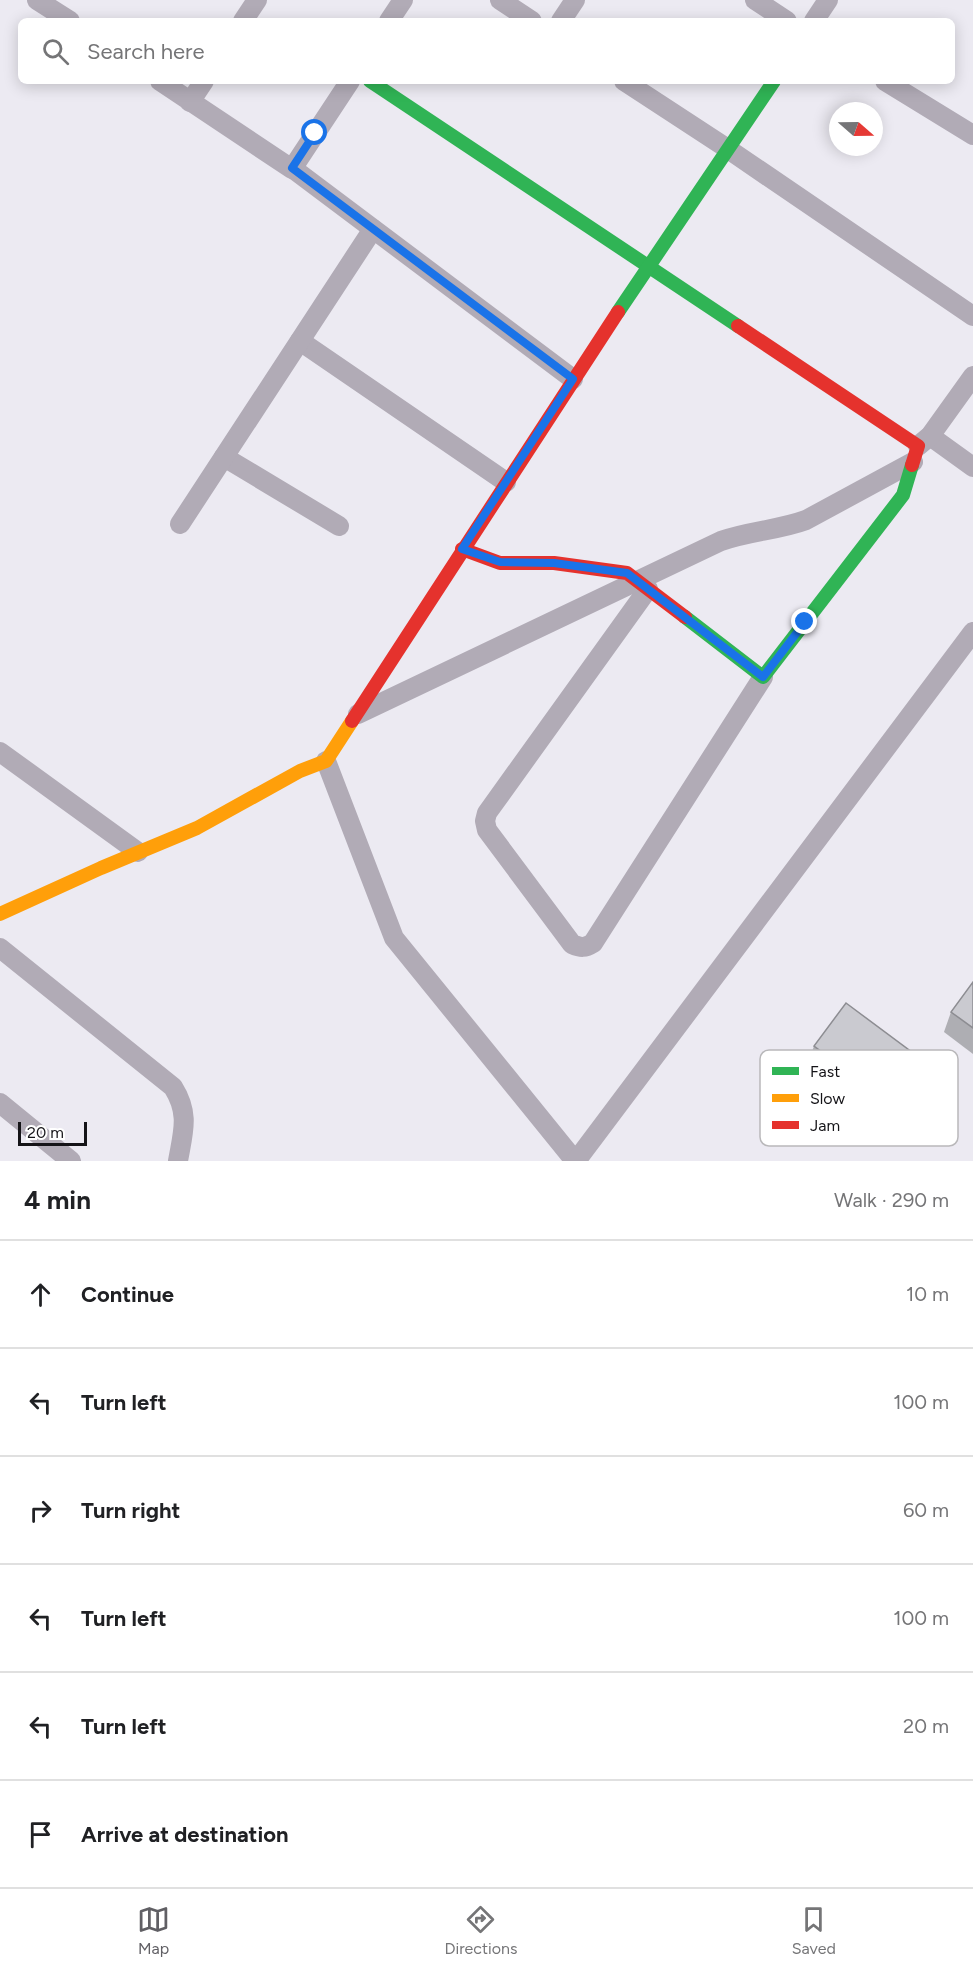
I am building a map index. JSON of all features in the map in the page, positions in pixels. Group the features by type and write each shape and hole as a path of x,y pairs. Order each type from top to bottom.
{"street":[{"path":"37,0 65,18"},
{"path":"245,18 257,0"},
{"path":"391,18 403,0"},
{"path":"500,0 527,18"},
{"path":"563,18 575,0"},
{"path":"755,0 782,18"},
{"path":"816,18 828,0"},
{"path":"164,84 292,168 573,379"},
{"path":"190,102 202,84"},
{"path":"292,168 348,84"},
{"path":"373,84 920,448 973,467"},
{"path":"629,84 973,316"},
{"path":"0,914 197,828 300,771 326,761 573,379 772,84"},
{"path":"890,84 973,135"},
{"path":"180,524 373,229"},
{"path":"300,341 506,482"},
{"path":"642,585 487,813 484,821 487,830 572,944 579,947 586,947 593,943 763,677 903,495 920,448 973,376"},
{"path":"355,716 642,585 736,536 788,526 806,520 920,448"},
{"path":"224,457 339,526"},
{"path":"462,549 500,562 554,563 627,573 763,677"},
{"path":"326,761 394,938 576,1161 973,632"},
{"path":"0,752 138,852"},
{"path":"0,948 173,1087 181,1100 185,1117 178,1161"},
{"path":"0,1103 71,1161"}],"building":[{"path":"973,982 973,1028 951,1012"},
{"path":"846,1003 909,1050 819,1050 814,1046"}],"traffic: fast":[{"path":"375,84 738,326"},
{"path":"618,312 772,84"},
{"path":"685,617 763,677 903,495 912,465"}],"traffic: slow":[{"path":"0,914 197,828 300,771 326,761 352,721"}],"traffic: jam":[{"path":"352,721 618,312"},
{"path":"738,326 918,446 912,465"},
{"path":"462,549 500,563 554,563 627,573 685,617"}],"route":[{"path":"315,133 292,168 573,379 462,549 500,562 554,563 627,573 763,677 805,622"}]}
